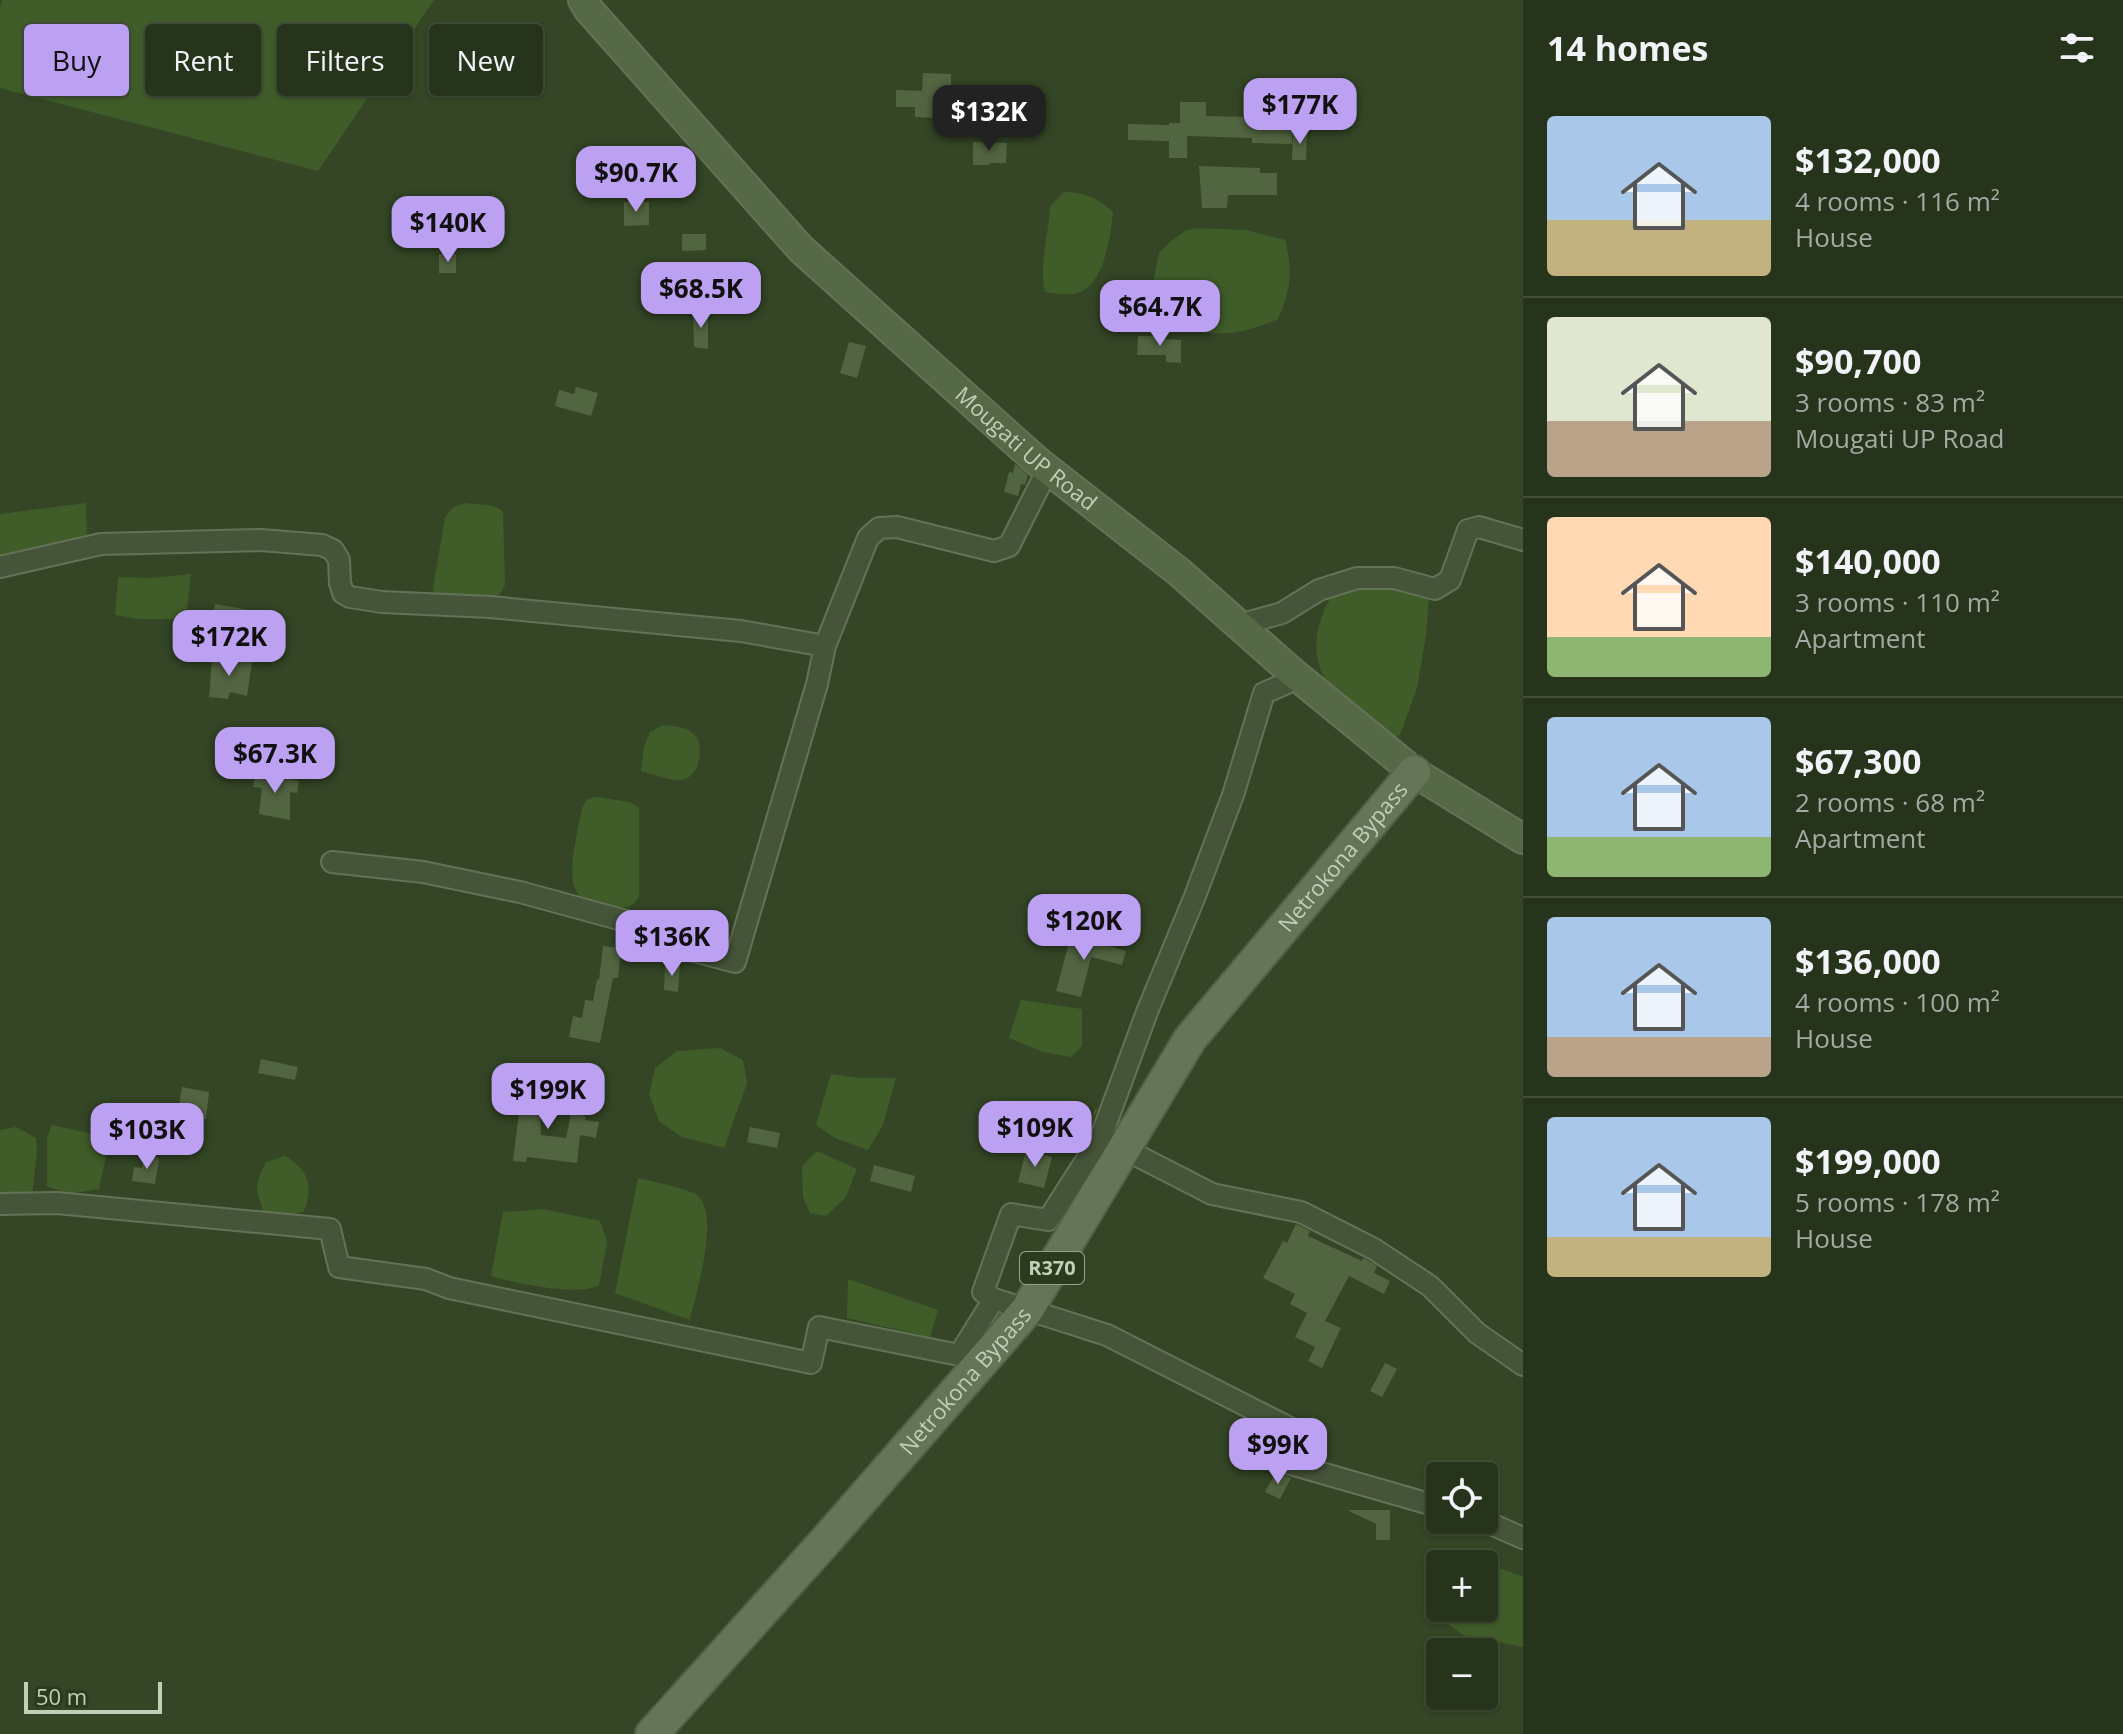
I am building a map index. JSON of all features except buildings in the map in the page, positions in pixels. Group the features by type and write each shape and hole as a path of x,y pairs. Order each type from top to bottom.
{"main road":[{"name":"Netrokona Bypass","path":"652,1734 1027,1310 1112,1143 1190,1039 1414,772"}],"street":[{"name":"Mougati UP Road","path":"583,0 801,249 1048,469 1179,572 1293,673 1414,772 1523,839"},
{"path":"332,862 423,872 520,892 626,921 634,947 679,947 735,962 805,726 825,646 868,538 879,528 897,527 994,551 1009,546 1048,469"},
{"path":"1239,625 1282,613 1319,590 1357,578 1394,578 1435,589 1450,580 1468,530 1479,527 1523,540"},
{"path":"0,567 101,544 261,540 322,545 333,550 339,560 340,583 343,593 350,597 725,630 825,646"},
{"path":"1293,673 1287,683 1264,693 1233,795 1147,1012 1112,1143 1048,1220 1011,1214 983,1292 994,1299 1107,1335 1288,1427 1280,1461 1426,1503"},
{"path":"1112,1143 1212,1194 1301,1212 1374,1249 1430,1286 1477,1333 1523,1365"},
{"path":"0,1204 57,1203 330,1229 339,1267 426,1279 449,1288 811,1363 819,1327 959,1355 994,1299"},
{"path":"1498,1527 1523,1538"}],"shaded area":[{"path":"2,0 434,0 413,31 413,24 277,24 277,96 369,96 318,171 31,96 129,96 129,24 24,24 24,94 0,88"},
{"path":"1064,192 1090,197 1113,212 1108,246 1100,270 1087,288 1070,294 1045,292 1043,281 1050,206"},
{"path":"1187,230 1246,230 1285,240 1289,280 1278,319 1245,330 1216,333 1188,329 1155,317 1151,294 1159,253"},
{"path":"86,503 87,543 0,561 0,514"},
{"path":"465,503 490,506 503,512 505,585 495,596 441,597 435,594 433,588 445,518 453,508"},
{"path":"191,574 186,619 139,619 115,615 118,577"},
{"path":"1356,582 1400,588 1429,597 1417,688 1400,735 1391,740 1334,691 1318,661 1316,643 1326,607 1332,596"},
{"path":"663,725 687,730 698,739 699,762 686,779 670,779 641,771 644,747 650,732"},
{"path":"597,797 630,802 639,808 639,896 629,907 585,900 576,891 573,881 573,856 582,808 587,799"},
{"path":"1021,1000 1082,1009 1082,1046 1071,1057 1043,1052 1009,1038"},
{"path":"720,1048 743,1060 747,1083 724,1148 682,1137 659,1121 649,1094 655,1068 677,1051"},
{"path":"831,1074 896,1078 883,1125 868,1150 835,1138 816,1125"},
{"path":"52,1125 110,1138 99,1189 67,1194 47,1186 47,1137"},
{"path":"16,1127 36,1138 32,1193 0,1195 0,1130"},
{"path":"817,1151 857,1169 846,1197 826,1216 810,1213 803,1197 802,1166"},
{"path":"285,1156 299,1167 307,1179 304,1211 291,1216 264,1213 257,1188 259,1177 266,1162"},
{"path":"638,1178 693,1193 704,1204 707,1218 705,1254 690,1320 615,1293"},
{"path":"543,1209 600,1221 607,1242 599,1285 577,1290 562,1289 491,1276 503,1212"},
{"path":"848,1279 938,1310 930,1337 847,1318"},
{"path":"1498,1568 1523,1577 1523,1647 1498,1642 1498,1638 1463,1635 1448,1624 1498,1622"}]}
